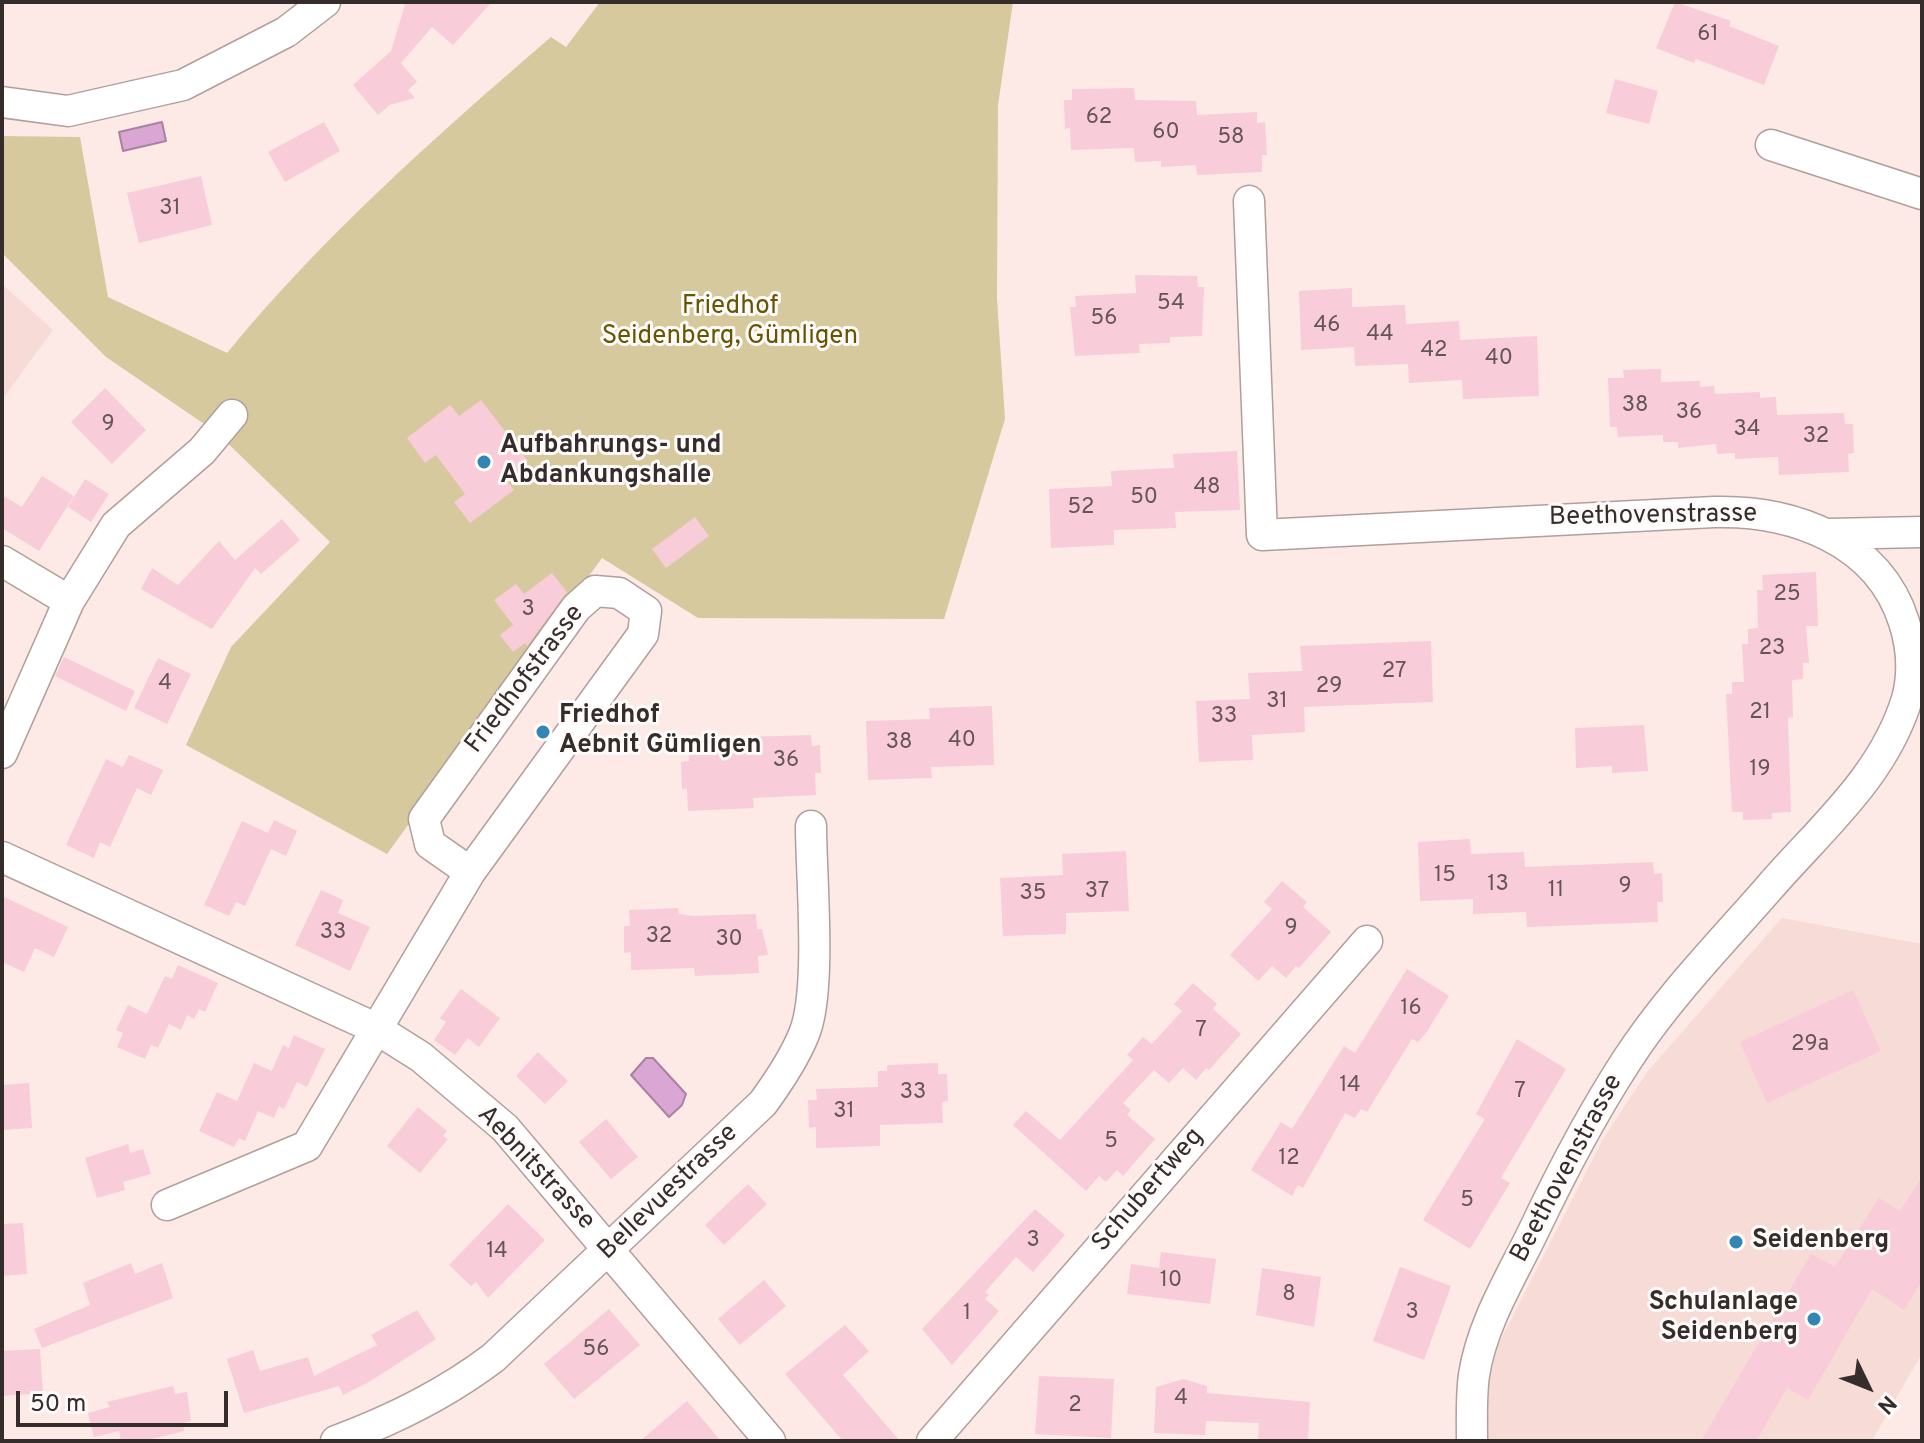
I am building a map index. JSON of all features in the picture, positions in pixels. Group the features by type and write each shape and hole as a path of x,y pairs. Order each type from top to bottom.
{"street":[{"path":"2,102 68,111 183,85 286,32 325,2"},
{"path":"1771,145 1922,194"},
{"name":"Beethovenstrasse","path":"1249,201 1262,535 1739,511 1789,519 1829,534 1867,563 1886,585 1901,612 1912,663 1906,699 1896,727 1883,755 1862,785 1666,1007 1628,1058 1587,1127 1481,1346 1472,1396 1472,1441"},
{"path":"2,753 69,601 116,525 202,451 232,415"},
{"path":"1829,534 1922,532"},
{"path":"2,561 69,601"},
{"name":"Friedhofstrasse","path":"375,1028 470,872 643,634 646,611 619,593 595,591 576,608 424,819 430,844 470,872"},
{"name":"Bellevuestrasse","path":"336,1441 379,1425 451,1390 493,1358 763,1103 791,1062 806,1031 813,993 811,826"},
{"name":"Aebnitstrasse","path":"2,857 375,1028 421,1057 505,1128 770,1441"},
{"name":"Schubertweg","path":"932,1441 1367,941"},
{"path":"167,1205 307,1146 375,1028"}],"shaded area":[{"path":"162,122 166,141 123,151 119,132"},
{"path":"2,284 53,330 2,400"},
{"name":"Seidenberg","path":"1782,918 1922,944 1922,1353 1872,1441 1488,1441 1486,1394 1498,1345 1603,1139 1648,1071"},
{"path":"646,1058 653,1058 686,1094 682,1105 669,1117 631,1075"}],"green space":[{"name":"Friedhof Seidenberg, Gümligen","path":"600,2 1013,2 998,105 997,299 1005,419 944,619 698,618 602,558 387,854 186,745 231,647 330,542 216,432 106,357 2,253 2,136 80,137 108,297 227,353 302,268 382,188 551,37 566,47"}],"building":[{"path":"402,2 492,2 453,45 432,27 401,63 417,82 408,90 415,98 390,105 378,115 353,85 391,51 405,5"},
{"path":"1675,2 1731,21 1729,26 1779,46 1764,85 1696,59 1694,63 1656,48"},
{"path":"1615,79 1658,91 1649,124 1606,113"},
{"path":"1134,88 1135,100 1196,101 1197,115 1257,112 1257,123 1265,122 1267,155 1262,155 1262,172 1197,175 1196,165 1161,167 1161,161 1135,162 1134,148 1071,150 1070,128 1065,129 1064,100 1072,100 1072,89"},
{"path":"324,122 340,151 285,182 268,152"},
{"path":"201,176 212,225 139,243 127,193"},
{"path":"1135,275 1197,276 1198,287 1204,287 1202,336 1170,337 1170,343 1139,344 1140,353 1075,356 1070,307 1076,307 1075,296 1136,293"},
{"path":"1352,288 1352,307 1405,305 1406,324 1459,321 1460,340 1537,336 1539,396 1463,399 1462,380 1409,383 1408,364 1355,366 1354,347 1301,350 1299,291"},
{"path":"1661,369 1661,382 1700,381 1700,387 1714,386 1715,394 1760,392 1760,398 1776,397 1777,415 1844,413 1845,424 1853,424 1854,453 1848,454 1849,472 1779,475 1778,457 1735,459 1735,453 1717,454 1716,444 1678,448 1678,442 1663,442 1663,435 1618,437 1617,427 1610,427 1608,378 1624,378 1623,370"},
{"path":"105,388 146,430 112,464 71,422"},
{"name":"Aufbahrungs- und Abdankungshalle","path":"481,400 528,461 505,478 514,490 470,523 454,502 465,494 436,455 425,463 407,438 450,405 459,416"},
{"path":"1237,451 1240,510 1175,512 1176,528 1114,530 1114,545 1051,548 1049,489 1112,486 1111,471 1174,468 1173,454"},
{"path":"42,476 74,496 39,551 2,528 2,495 22,507"},
{"path":"85,479 109,494 91,522 68,507"},
{"path":"695,517 709,536 666,568 652,549"},
{"path":"282,519 300,540 261,574 255,568 212,629 141,589 152,568 178,585 219,541 235,560"},
{"path":"1816,572 1818,626 1806,626 1809,663 1803,663 1803,679 1792,680 1793,717 1788,718 1791,812 1772,813 1772,819 1743,820 1743,812 1732,812 1726,694 1732,694 1732,682 1744,682 1742,644 1748,644 1748,629 1758,628 1757,590 1763,590 1762,575"},
{"path":"552,573 567,592 527,646 525,643 513,652 500,635 513,625 494,600 516,584 524,594"},
{"path":"1431,641 1433,702 1304,707 1305,732 1252,735 1253,760 1199,762 1196,701 1250,699 1248,673 1302,671 1300,646"},
{"path":"64,657 135,691 126,711 55,676"},
{"path":"158,658 191,674 167,724 134,708"},
{"path":"992,706 994,765 931,767 932,778 868,780 866,721 930,719 929,708"},
{"path":"1644,725 1648,771 1612,773 1612,766 1576,768 1575,728"},
{"path":"811,735 812,746 820,745 821,773 815,773 816,795 753,798 754,808 688,811 687,789 682,789 681,762 689,761 689,750 749,748 748,737"},
{"path":"129,755 163,770 151,795 137,788 110,847 100,842 94,858 66,845 106,759 123,767"},
{"path":"274,820 297,831 286,856 271,849 245,906 236,902 229,916 204,905 242,821 268,833"},
{"path":"1470,839 1471,854 1524,852 1525,867 1653,862 1654,874 1662,873 1663,902 1657,902 1658,922 1527,927 1526,912 1473,914 1473,899 1420,901 1418,842"},
{"path":"1126,851 1129,911 1066,913 1066,934 1003,936 1000,878 1063,875 1062,854"},
{"path":"1282,881 1307,902 1303,907 1331,932 1286,978 1272,966 1258,981 1230,955 1272,909 1264,902"},
{"path":"321,890 343,900 338,913 370,927 350,971 295,945"},
{"path":"2,896 68,927 54,957 35,948 24,972 2,962"},
{"path":"678,908 679,914 693,916 756,914 757,929 762,929 768,955 758,956 759,973 695,976 694,968 631,970 631,952 624,953 624,926 630,926 629,910"},
{"path":"178,965 218,983 205,1012 199,1009 194,1019 187,1015 181,1030 169,1024 158,1048 151,1045 145,1059 117,1047 123,1033 116,1030 128,1005 147,1014 165,976 172,979"},
{"path":"1407,969 1449,996 1426,1033 1418,1042 1412,1039 1367,1112 1361,1109 1355,1118 1345,1113 1303,1188 1298,1185 1292,1196 1251,1170 1281,1122 1292,1129 1344,1046 1355,1053"},
{"path":"1193,983 1217,1004 1213,1009 1241,1034 1196,1080 1183,1068 1169,1083 1154,1070 1123,1103 1131,1110 1127,1115 1155,1139 1123,1176 1117,1170 1106,1182 1099,1176 1086,1191 1013,1125 1026,1111 1060,1140 1133,1060 1127,1055 1143,1037 1152,1044 1182,1011 1174,1004"},
{"path":"461,989 500,1018 479,1047 468,1038 455,1055 434,1040 446,1022 440,1018"},
{"path":"1853,990 1881,1051 1767,1103 1740,1042"},
{"path":"294,1035 325,1049 307,1087 297,1082 284,1109 279,1106 274,1118 258,1111 245,1141 239,1138 234,1147 199,1131 217,1092 237,1101 254,1063 272,1071 283,1045 289,1048"},
{"path":"1517,1039 1566,1069 1501,1178 1510,1183 1470,1249 1423,1220 1485,1119 1476,1114"},
{"path":"538,1052 568,1081 545,1104 516,1076"},
{"path":"938,1063 938,1074 947,1074 948,1101 942,1102 943,1123 880,1125 880,1146 816,1148 816,1127 809,1128 808,1100 817,1100 816,1089 878,1087 878,1071 887,1071 887,1065"},
{"path":"29,1083 32,1128 2,1130 2,1085"},
{"path":"418,1107 447,1131 443,1136 448,1139 420,1173 387,1146"},
{"path":"606,1119 638,1157 611,1179 579,1142"},
{"path":"128,1144 130,1153 143,1149 151,1174 123,1182 125,1190 97,1198 85,1158"},
{"path":"1922,1177 1922,1281 1904,1310 1872,1289 1808,1400 1787,1388 1756,1441 1701,1441 1811,1254 1835,1267 1879,1198 1900,1211"},
{"path":"748,1184 767,1204 724,1245 705,1225"},
{"path":"508,1204 545,1240 488,1298 476,1282 471,1286 449,1265"},
{"path":"1035,1209 1065,1235 1033,1272 1016,1257 985,1292 989,1295 985,1299 999,1311 952,1365 922,1329"},
{"path":"23,1223 27,1274 2,1276 2,1224"},
{"path":"1161,1252 1216,1259 1210,1304 1127,1294 1131,1264 1159,1268"},
{"path":"131,1263 135,1274 162,1263 173,1298 42,1348 34,1329 90,1305 83,1283"},
{"path":"1400,1267 1451,1286 1424,1360 1373,1341"},
{"path":"1262,1268 1321,1277 1314,1327 1256,1315"},
{"path":"764,1280 786,1306 740,1345 718,1319"},
{"path":"609,1309 640,1345 574,1399 544,1364"},
{"path":"417,1310 436,1339 369,1382 343,1395 339,1386 244,1413 227,1359 253,1350 260,1371 308,1357 314,1376 377,1345 371,1335"},
{"path":"845,1325 869,1351 843,1375 900,1441 843,1441 785,1374"},
{"path":"40,1349 43,1393 2,1396 2,1351"},
{"path":"1039,1376 1114,1379 1111,1438 1035,1434"},
{"path":"1183,1379 1207,1386 1207,1393 1310,1402 1308,1441 1258,1440 1259,1423 1206,1421 1205,1435 1154,1433 1156,1387"},
{"path":"173,1386 175,1394 187,1392 191,1421 183,1423 184,1431 143,1441 121,1441 119,1431 94,1437 88,1413 110,1407 107,1402"},
{"path":"687,1401 721,1441 640,1441"}],"place":[{"name":"Aufbahrungs- und Abdankungshalle","path":"484,462"},
{"name":"Friedhof Aebnit Gümligen","path":"543,732"},
{"name":"Seidenberg","path":"1736,1242"},
{"name":"Schulanlage Seidenberg","path":"1814,1319"}]}
